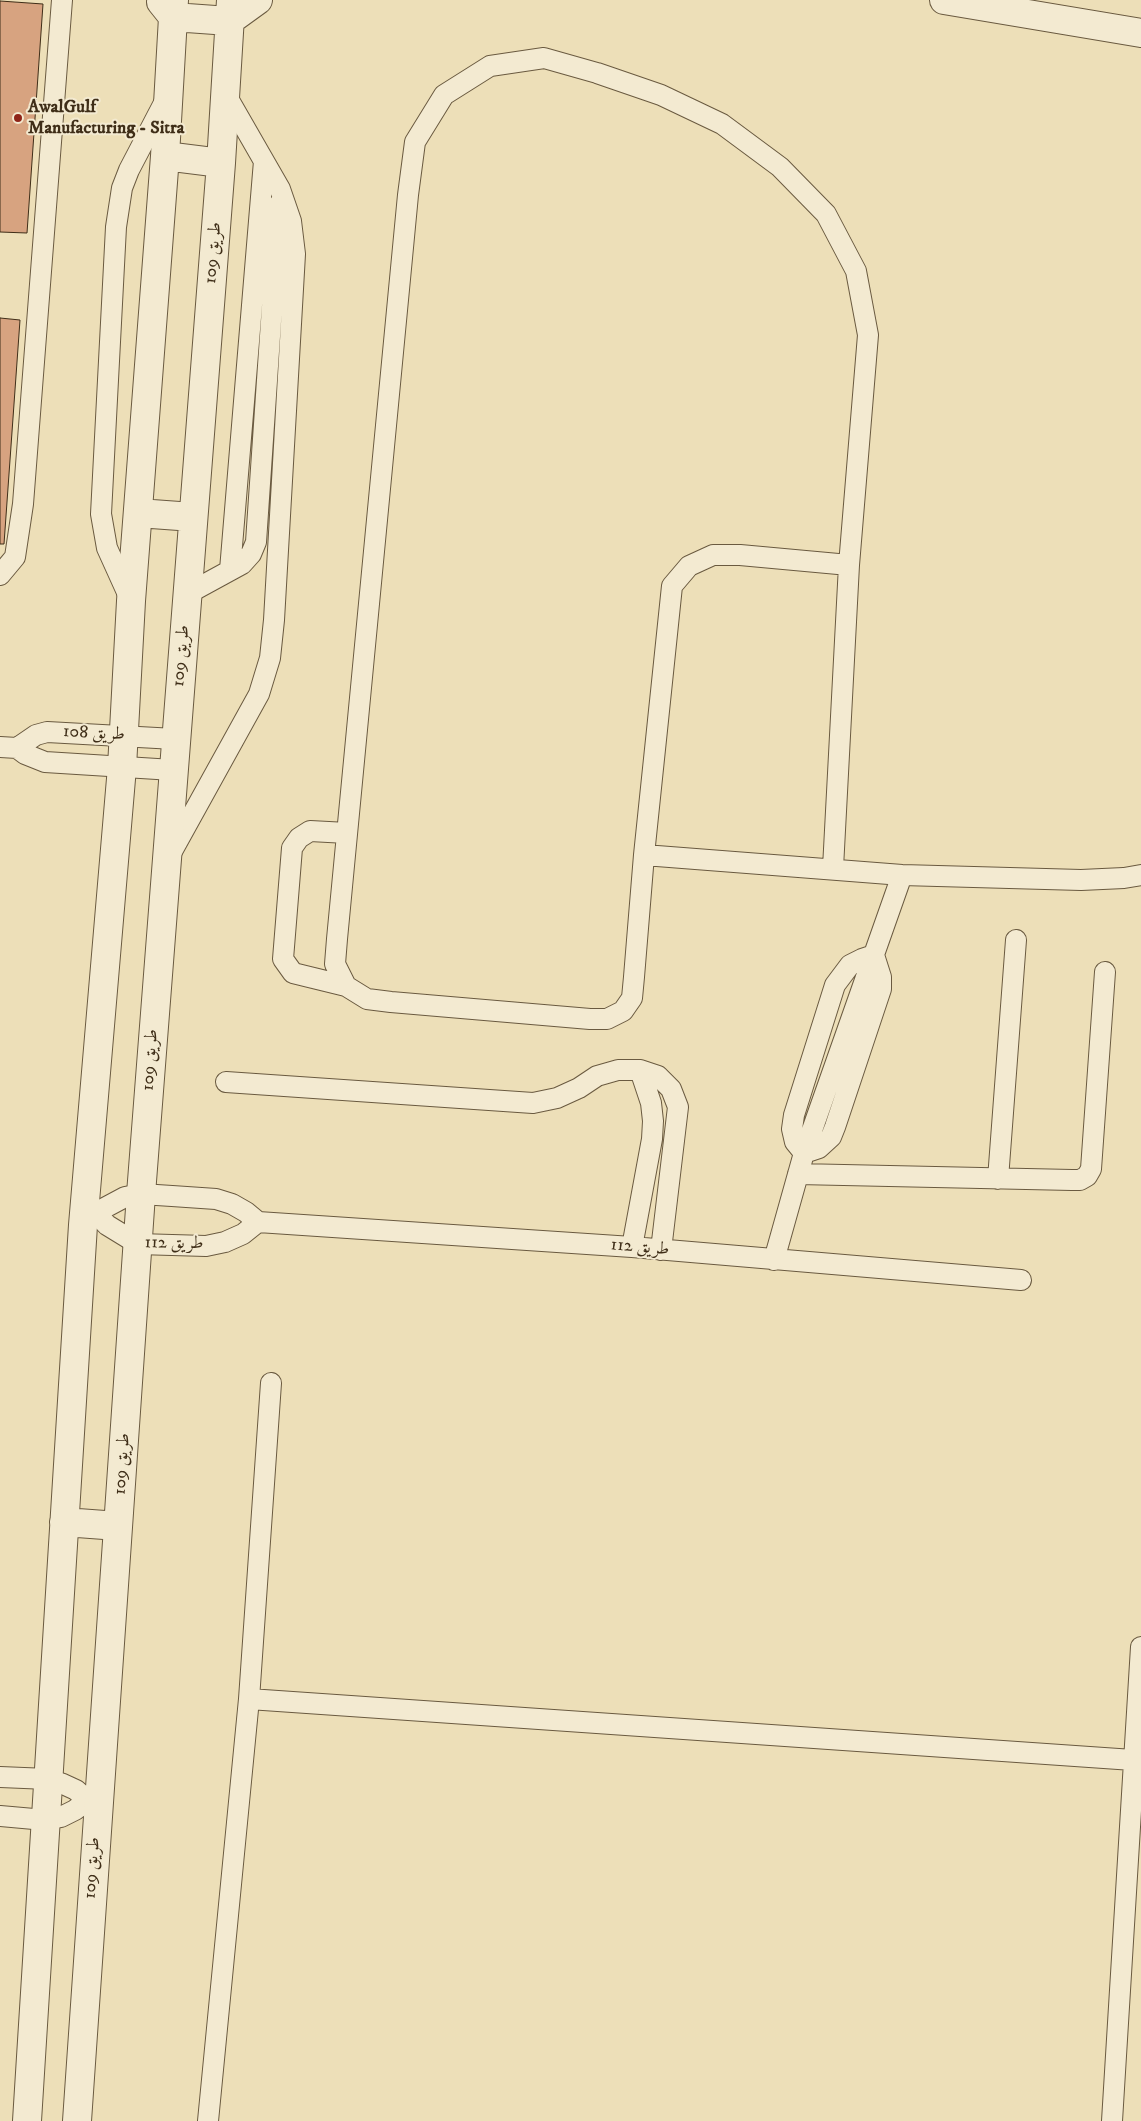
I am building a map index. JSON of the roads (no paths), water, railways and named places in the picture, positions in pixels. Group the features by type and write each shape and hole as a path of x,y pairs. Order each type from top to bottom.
{"street":[{"path":"27,2121 64,1522 122,767 131,601 165,156 169,95 169,6 230,10 258,0"},
{"path":"944,0 1141,33"},
{"name":"طريق 109","path":"77,2121 95,1799 118,1526 173,770 222,163 230,10"},
{"path":"165,156 222,163"},
{"path":"138,513 193,517"},
{"path":"64,1522 118,1526"}],"lane":[{"path":"0,574 14,558 24,504 62,0"},
{"path":"346,986 336,964 407,205 415,142 444,96 490,66 544,58 597,72 661,95 722,124 780,167 826,214 856,271 868,336 849,565 833,868"},
{"path":"131,601 107,548 101,514 116,227 122,188 129,170 169,95"},
{"path":"167,861 259,694 270,658 274,620 295,254 291,221 280,190 226,95"},
{"path":"230,570 264,160"},
{"path":"187,594 242,564 251,554 256,542 280,190"},
{"path":"347,833 310,831 299,838 292,848 283,959 294,973 346,986 367,999 590,1019 607,1018 623,1012 632,998 644,855 672,586 689,566 713,555 740,555 849,565"},
{"name":"طريق 108","path":"8,747 36,734 47,732 176,738"},
{"name":"طريق 108","path":"8,747 45,762 173,770"},
{"path":"644,855 902,874 1081,880 1124,878 1141,875"},
{"path":"804,1153 819,1148 830,1137 836,1127 881,989 881,977 874,956 902,874"},
{"path":"998,1179 1016,940"},
{"path":"804,1153 795,1142 792,1129 835,985 850,965 874,956"},
{"path":"798,1174 1080,1180 1087,1176 1091,1170 1105,972"},
{"path":"226,1082 533,1103 557,1098 579,1088 597,1076 618,1070 640,1070 658,1076 671,1089 678,1107 661,1250"},
{"path":"632,1247 652,1139 653,1121 652,1103 640,1070"},
{"path":"774,1260 804,1153"},
{"path":"87,1213 124,1198 141,1194 216,1199 239,1208 258,1222"},
{"name":"طريق 112","path":"87,1213 138,1244 206,1246 243,1234 258,1222 632,1247 1021,1280"},
{"path":"208,2121 249,1699 271,1383"},
{"path":"1112,2121 1141,1647"},
{"path":"249,1699 1133,1760"},
{"path":"0,1777 48,1779 95,1799"},
{"path":"0,1816 45,1820 61,1817 95,1799"}],"place":[{"name":"AwalGulf Manufacturing - Sitra","path":"18,118"}]}
